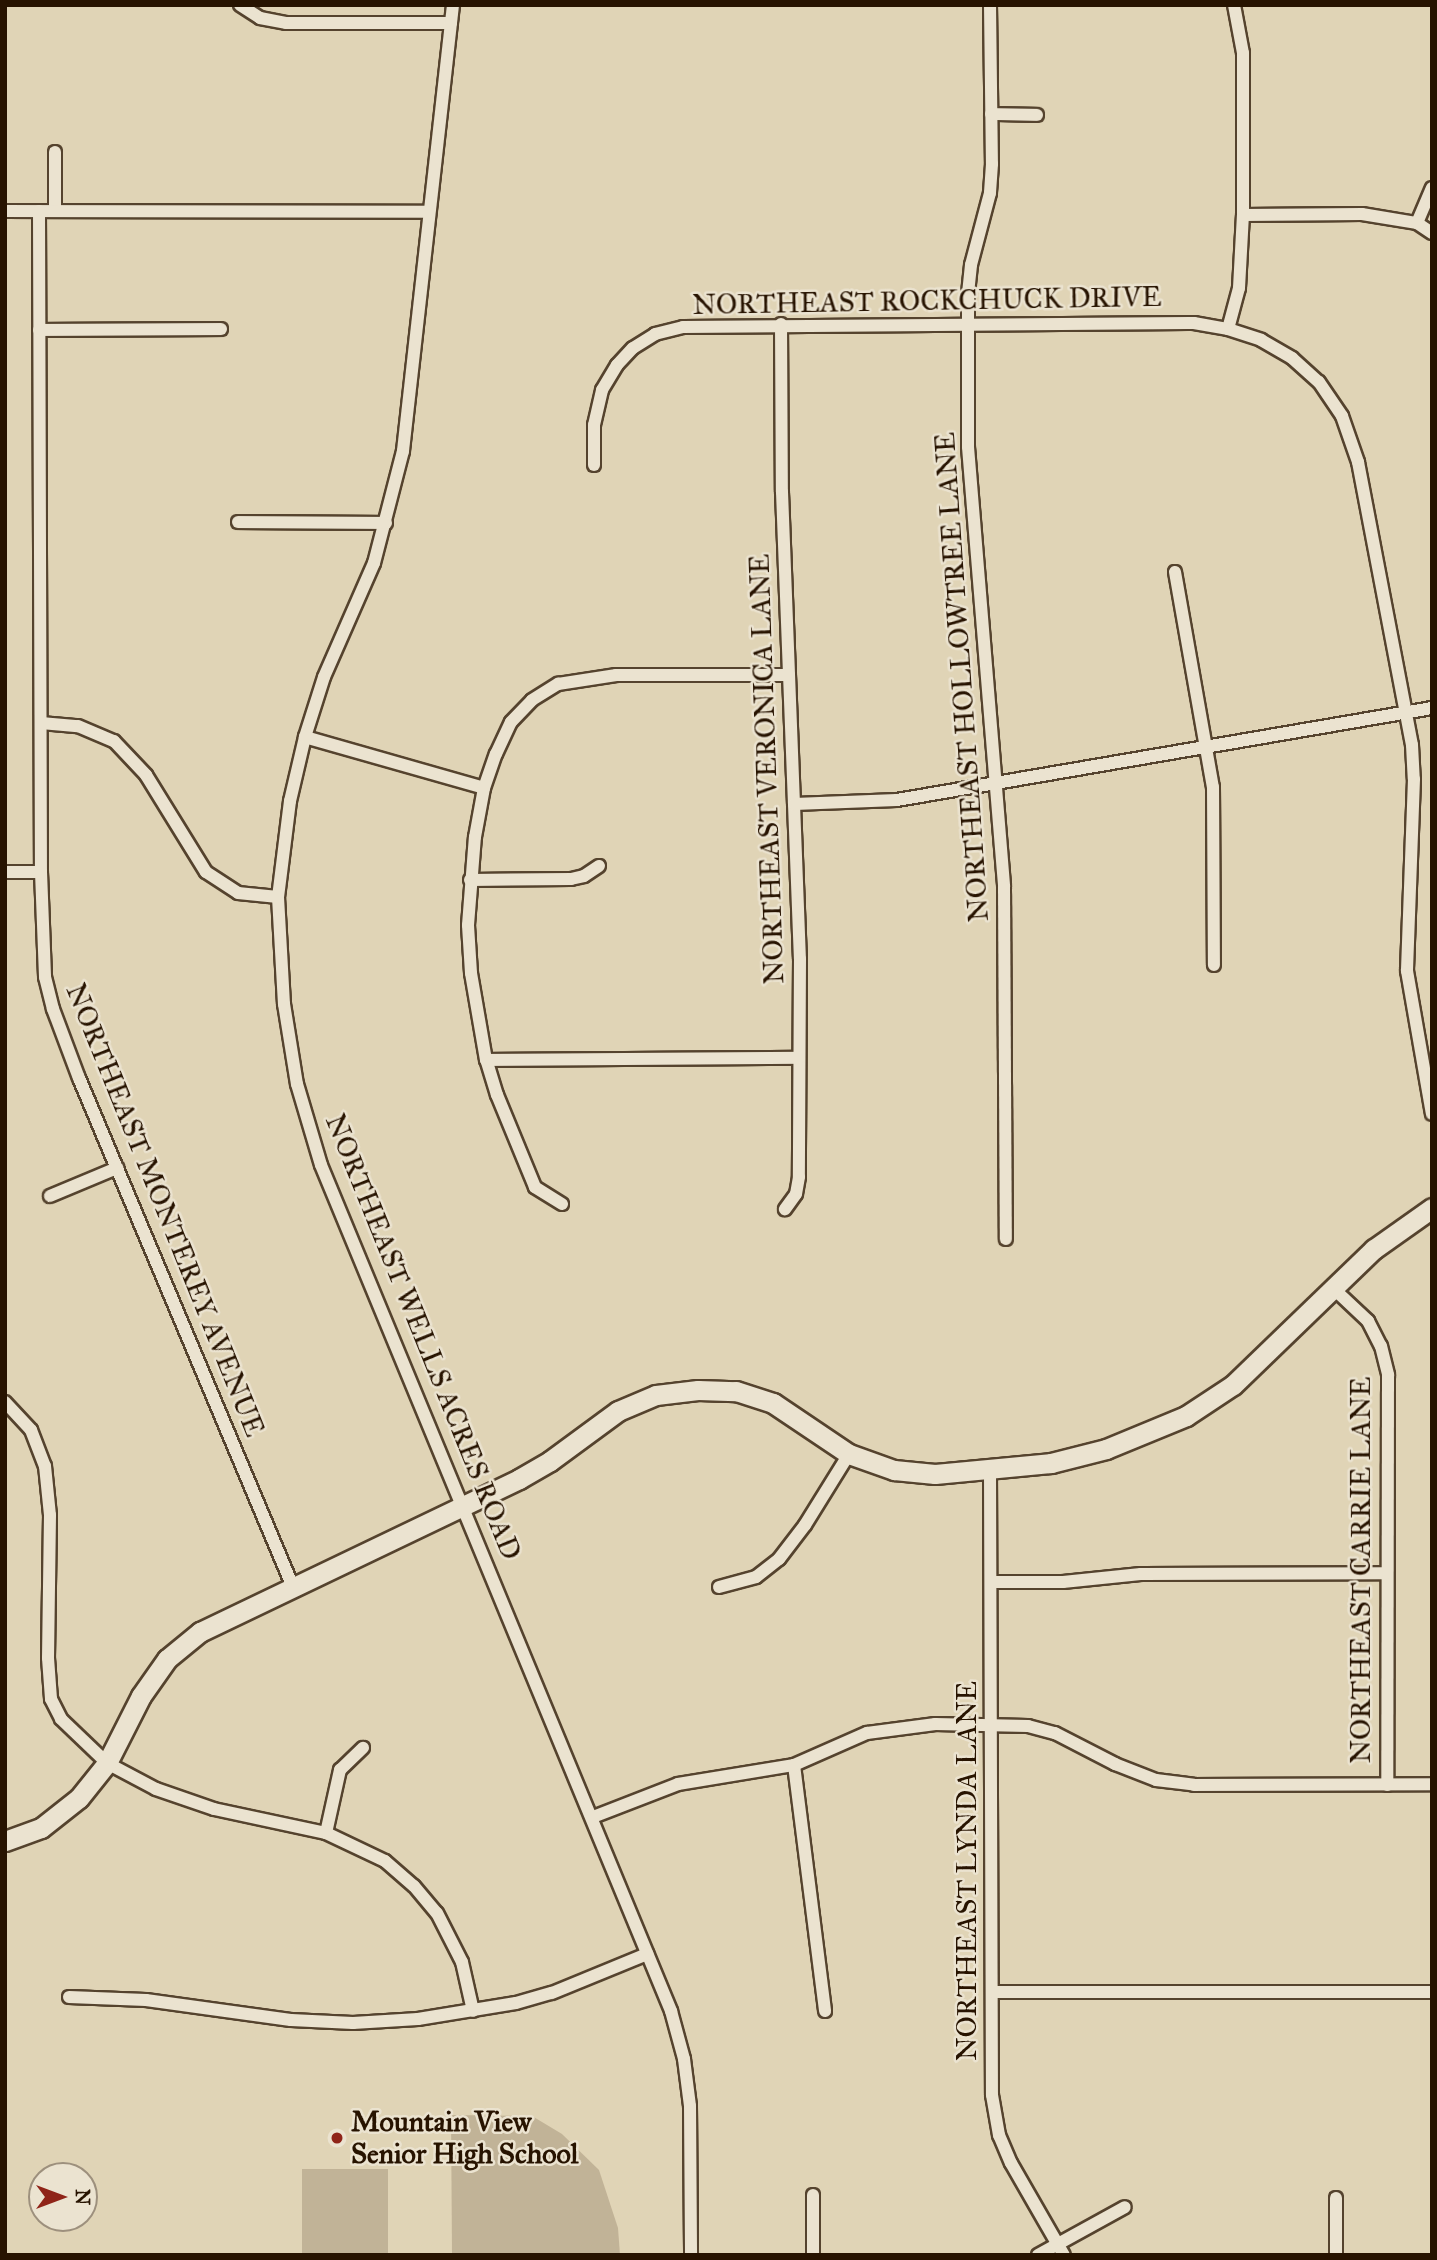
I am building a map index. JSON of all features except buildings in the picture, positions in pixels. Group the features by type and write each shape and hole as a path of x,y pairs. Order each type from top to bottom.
{"street":[{"path":"240,5 260,18 286,23 451,23"},
{"name":"NORTHEAST WELLS ACRES ROAD","path":"453,5 403,451 374,562 324,677 305,737 290,801 278,897 284,1004 297,1084 321,1165 671,2011 684,2059 690,2106 691,2255"},
{"name":"NORTHEAST HOLLOWTREE LANE","path":"990,5 990,193 971,265 967,323 970,501 1007,942 1006,1238"},
{"path":"1228,329 1239,288 1243,215 1243,53 1234,5"},
{"path":"991,114 1037,115"},
{"path":"55,152 55,211"},
{"path":"1416,223 1432,188"},
{"path":"5,211 429,212"},
{"name":"NORTHEAST MONTEREY AVENUE","path":"39,211 42,941 53,1009 293,1587"},
{"path":"1243,215 1362,214 1416,223 1432,233"},
{"name":"NORTHEAST ROCKCHUCK DRIVE","path":"594,465 594,425 602,390 617,365 633,348 655,334 683,327 781,324 1194,323 1228,329 1261,340 1292,358 1319,382 1342,416 1358,462 1405,713 1414,779 1407,971 1432,1114"},
{"name":"NORTHEAST VERONICA LANE","path":"781,324 782,492 799,923 799,1177 796,1194 785,1209"},
{"path":"39,330 221,329"},
{"path":"238,522 386,523"},
{"path":"1175,572 1207,746 1214,814 1214,965"},
{"path":"562,1204 535,1187 486,1060 471,974 468,925 470,880 484,788 511,722 532,700 558,684 616,675 789,675"},
{"path":"794,804 897,800 1432,708"},
{"path":"41,723 78,726 114,741 146,775 206,872 238,893 278,897"},
{"path":"305,737 484,788"},
{"path":"470,880 571,879 584,876 599,866"},
{"path":"5,872 41,872"},
{"path":"486,1060 799,1058"},
{"path":"50,1196 117,1168"},
{"path":"5,1841 41,1828 79,1798 107,1763 141,1696 167,1659 200,1632 464,1507 550,1461 618,1411 656,1395 698,1390 736,1391 773,1403 849,1454 894,1470 935,1474 990,1471 1051,1463 1106,1449 1186,1416 1233,1385 1374,1249 1432,1209"},
{"name":"NORTHEAST CARRIE LANE","path":"1335,1289 1367,1321 1381,1346 1388,1375 1387,1784"},
{"path":"5,1402 31,1430 45,1466 50,1515 48,1658 51,1699 61,1719 107,1763 156,1789 214,1808 326,1833 385,1861 414,1886 437,1913 462,1962 473,2011"},
{"path":"719,1587 755,1577 779,1559 805,1525 849,1454"},
{"name":"NORTHEAST LYNDA LANE","path":"990,1471 992,2095 999,2135 1011,2163 1061,2249"},
{"path":"992,1582 1063,1582 1141,1574 1386,1573"},
{"path":"593,1817 678,1784 794,1765 867,1733 900,1726 992,1723 1055,1733 1115,1764 1156,1780 1194,1785 1432,1784"},
{"path":"326,1833 340,1770 363,1748"},
{"path":"794,1765 825,2011"},
{"path":"69,1997 146,2000 291,2020 353,2023 418,2019 473,2011 552,1993 647,1954"},
{"path":"992,1992 1432,1992"},
{"path":"813,2194 813,2255"},
{"path":"1336,2197 1336,2255"},
{"path":"1038,2255 1061,2249 1125,2207"}],"shaded area":[{"path":"451,2115 532,2116 562,2134 599,2170 618,2228 620,2255 452,2255"},
{"path":"302,2169 388,2169 388,2255 302,2255"}],"place":[{"name":"Mountain View Senior High School","path":"337,2138"}]}
